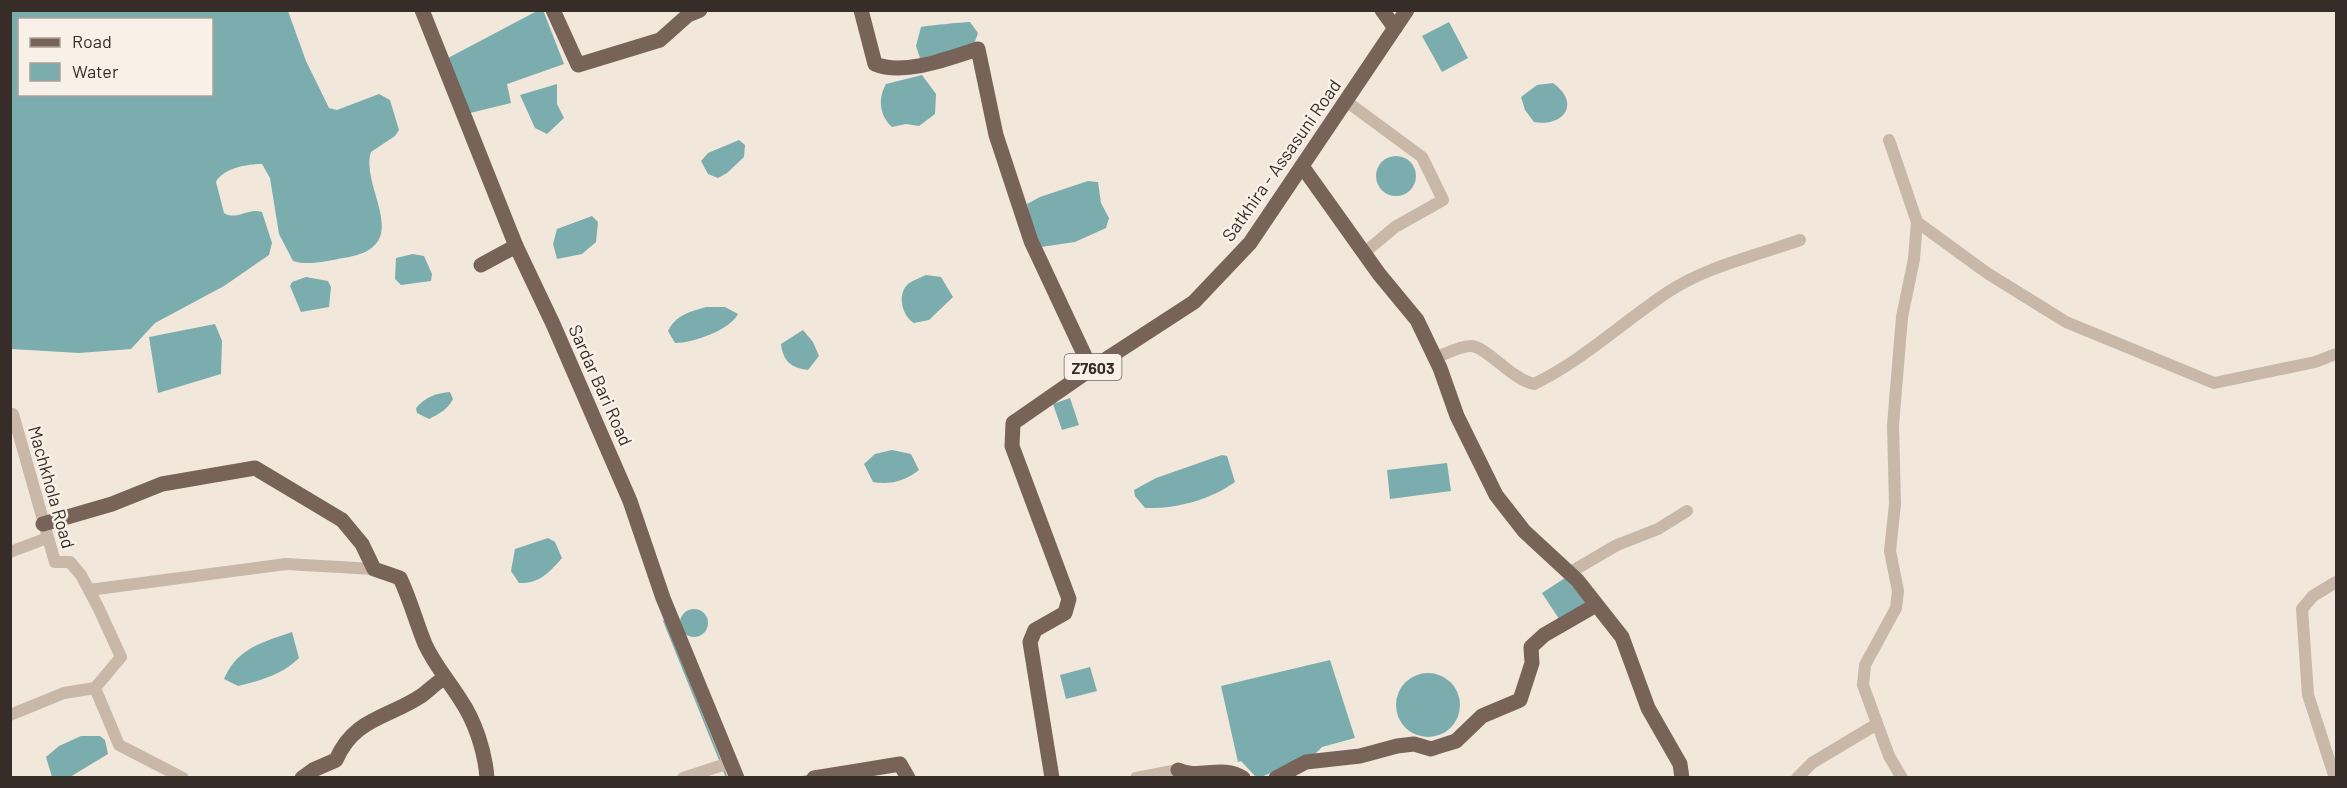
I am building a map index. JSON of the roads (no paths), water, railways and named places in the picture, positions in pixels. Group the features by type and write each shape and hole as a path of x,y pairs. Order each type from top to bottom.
{"main road":[{"name":"Sardar Bari Road","path":"422,10 516,246 553,324 630,501 663,598 736,777"},
{"path":"553,10 578,65 660,40 688,15 700,10"},
{"path":"861,10 876,64 883,67 928,65 978,49 996,135 1031,241 1091,369"},
{"path":"1382,10 1395,28"},
{"name":"Satkhira - Assasuni Road","path":"1052,777 1030,642 1035,630 1065,613 1069,599 1012,446 1013,423 1194,302 1250,243 1407,10"},
{"path":"1302,166 1364,253 1417,320 1435,358 1457,416 1496,495 1524,531 1569,573 1622,637 1648,708 1680,764 1682,777"},
{"path":"481,265 516,246"},
{"path":"45,531 162,484 255,468 342,520 362,544 374,569 400,578 414,609 424,643 444,678 461,700 485,754 488,777"},
{"path":"1276,777 1306,762 1352,757 1414,744 1431,749 1456,741 1482,716 1520,700 1532,663 1531,647 1544,635 1596,605"},
{"path":"302,777 336,760 343,745 356,730 422,695 444,678"},
{"path":"814,777 900,764 908,777"},
{"path":"1178,770 1199,773 1228,771 1243,777"}],"street":[{"path":"1346,101 1401,139 1422,157 1443,200 1395,227 1364,253"},
{"path":"1889,140 1917,222 1914,259 1902,317 1893,425 1895,504 1890,551 1898,591 1896,608 1865,665 1863,685 1889,756 1902,777"},
{"path":"1917,222 1987,273 2066,322 2214,383 2315,362 2337,354"},
{"path":"1435,358 1470,345 1481,348 1522,381 1534,384 1576,358 1668,292 1706,271 1800,240"},
{"name":"Machkhola Road","path":"10,415 13,414 55,562 70,562 89,590 121,657 94,687"},
{"path":"1569,573 1617,545 1658,529 1687,511"},
{"path":"10,552 45,531"},
{"path":"89,590 286,564 374,569"},
{"path":"2335,777 2308,695 2302,609 2313,596 2337,582"},
{"path":"10,715 64,693 94,687 119,745 183,777"},
{"path":"1797,777 1812,763 1877,724"},
{"path":"683,777 729,763"},
{"path":"1136,777 1178,770"}],"water":[{"path":"543,10 564,64 507,84 511,103 470,113 448,58 537,11"},
{"path":"10,11 288,11 306,61 329,108 337,110 379,94 390,100 399,130 395,136 371,152 369,166 381,214 382,229 377,242 365,252 318,262 293,261 279,234 270,178 262,164 230,170 219,177 216,182 224,213 233,216 252,211 262,212 272,243 269,255 224,286 155,323 131,349 79,353 11,349"},
{"path":"970,22 978,33 973,47 920,58 916,46 921,27"},
{"path":"1449,22 1468,58 1442,72 1422,36"},
{"path":"922,75 936,94 935,114 919,126 906,124 892,127 884,117 881,106 886,84"},
{"path":"1553,83 1566,98 1565,112 1554,121 1534,122 1525,110 1521,97 1537,85"},
{"path":"557,84 557,104 564,118 547,134 535,128 520,95"},
{"path":"739,140 745,145 744,157 718,178 708,174 701,161 708,153"},
{"path":"1396,156 1404,157 1410,162 1415,168 1415,184 1410,190 1404,195 1396,196 1388,195 1382,190 1377,184 1376,176 1377,168 1382,162 1388,157"},
{"path":"1088,181 1098,182 1101,203 1109,218 1106,228 1075,242 1041,247 1033,231 1027,204 1040,197"},
{"path":"592,216 598,222 596,242 582,254 557,259 553,244 557,229"},
{"path":"413,254 424,256 432,274 431,281 401,285 395,279 396,258"},
{"path":"926,275 941,277 953,297 929,320 914,323 904,311 902,294 908,284"},
{"path":"306,277 328,281 331,287 329,307 301,312 290,286 292,282"},
{"path":"706,307 725,307 738,314 734,320 710,335 675,343 668,331 675,321"},
{"path":"215,324 222,341 221,374 158,393 149,337"},
{"path":"803,330 813,342 819,356 808,370 789,363 781,344"},
{"path":"450,392 453,399 449,406 440,413 429,419 417,413 416,408 427,398"},
{"path":"1070,398 1079,425 1062,430 1053,404"},
{"path":"892,450 911,454 919,470 897,481 873,482 864,464 875,454"},
{"path":"1222,455 1227,456 1235,482 1215,494 1181,505 1157,508 1145,508 1135,496 1134,490 1156,478"},
{"path":"1447,463 1451,491 1390,499 1387,470"},
{"path":"548,538 555,542 562,558 538,579 519,583 511,571 515,549"},
{"path":"1565,578 1588,604 1561,622 1542,593"},
{"path":"694,609 704,613 708,623 704,633 694,637 684,633 680,623 684,613"},
{"path":"292,632 299,658 293,664 263,679 238,686 224,679 229,668 244,653 261,643"},
{"path":"1330,660 1355,738 1322,747 1313,756 1261,777 1255,776 1241,761 1238,762 1221,686"},
{"path":"1090,667 1097,691 1066,699 1060,675"},
{"path":"1422,673 1434,673 1451,682 1458,693 1460,705 1458,717 1451,728 1434,737 1422,737 1410,732 1401,723 1396,711 1396,699 1401,687 1410,678"},
{"path":"81,736 100,736 105,740 108,754 70,777 52,777 46,757 59,746"}],"waterway":[{"path":"664,621 720,760"},
{"path":"723,768 727,778"},
{"path":"796,778 808,776"}]}
